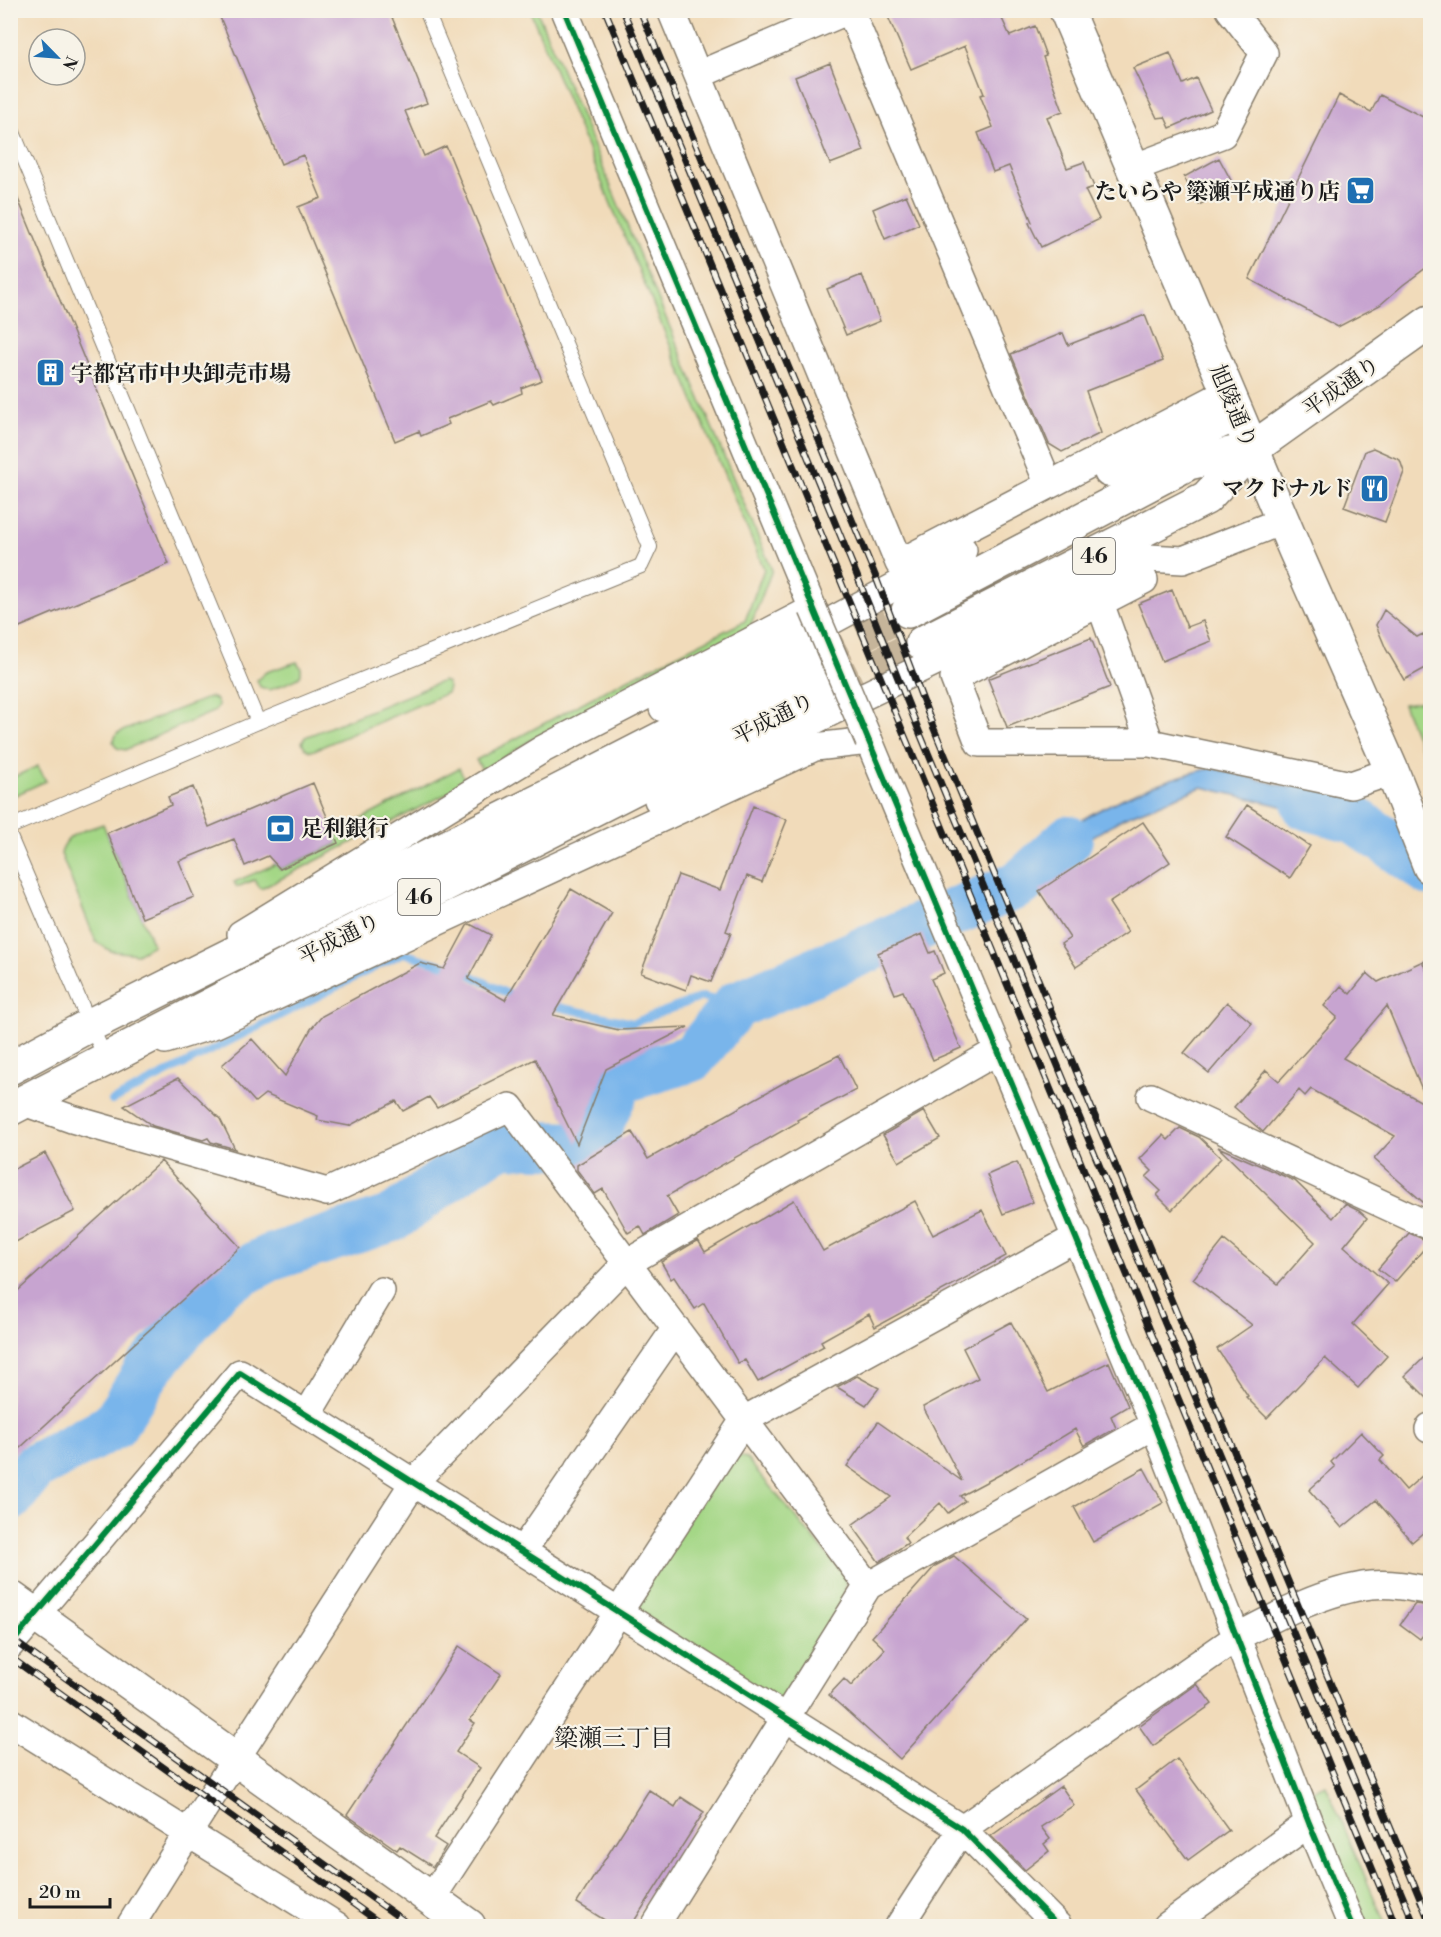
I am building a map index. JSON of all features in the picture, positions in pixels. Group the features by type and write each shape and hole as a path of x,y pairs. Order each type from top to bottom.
{"main road":[{"name":"旭陵通り","path":"1066,10 1431,867"},
{"name":"平成通り","path":"922,644 1206,498 1252,449 1431,322"},
{"name":"平成通り","path":"908,611 1189,463 1252,449"},
{"name":"平成通り","path":"10,1068 90,1025 553,794 816,659"},
{"name":"平成通り","path":"17,1105 830,689"},
{"path":"23,1606 469,1926"}],"street":[{"path":"564,10 1077,1237 1154,1425 1352,1926"},
{"path":"671,10 899,563 1049,485 1233,404"},
{"path":"698,75 850,10 1049,485"},
{"path":"1133,168 1223,134 1264,53 1230,10"},
{"path":"543,749 557,757 580,750 792,642 1233,404"},
{"path":"1282,520 1183,560 954,678 979,743 1150,743 1351,785 1392,771"},
{"path":"586,853 607,826 831,712 1149,558 1183,560"},
{"path":"1100,603 1150,743"},
{"path":"553,794 241,934 543,749 813,609"},
{"path":"106,1058 216,1024 815,747 869,741"},
{"path":"130,1926 414,1482 627,1263 999,1050"},
{"path":"1151,1097 1431,1226"},
{"path":"17,1105 327,1192 510,1107 868,1586"},
{"path":"430,1899 744,1420 1077,1237"},
{"path":"308,1415 381,1292"},
{"path":"522,1550 676,1328"},
{"path":"10,1645 23,1606 240,1373 962,1829 1058,1926"},
{"path":"655,1926 868,1586 1154,1425"},
{"path":"899,1926 962,1829 1237,1637 1256,1626 1344,1590 1372,1585 1406,1586 1431,1591"},
{"path":"10,1722 337,1926"},
{"path":"1181,1922 1310,1823"}],"lane":[{"path":"10,827 258,722 641,566 650,547 426,10"},
{"path":"10,125 258,722"},
{"path":"10,837 106,1058"}],"green space":[{"path":"530,11 537,11 772,570 750,627 536,737 483,771 476,760 610,688 745,621 764,569"},
{"path":"297,662 301,668 301,674 297,679 270,690 260,687 257,680 266,672"},
{"path":"443,681 449,688 447,693 312,751 304,747 302,742 305,737"},
{"path":"210,697 215,699 218,705 215,711 125,750 117,748 113,742 117,733"},
{"path":"1430,700 1430,770 1403,704"},
{"path":"38,766 46,781 11,797 11,778"},
{"path":"459,768 466,782 454,790 261,889 254,880 237,887 234,882 276,864 280,869 337,844 335,836 360,820"},
{"path":"103,824 153,945 137,954 111,951 96,942 61,854 63,847 71,837"},
{"path":"732,1454 746,1458 846,1577 843,1600 783,1699 765,1699 636,1615 634,1600"},
{"path":"1326,1785 1386,1926 1360,1926 1310,1805 1311,1791"}],"water":[{"path":"1212,768 1289,787 1360,813 1376,849 1335,819 1202,787 1123,818 1085,841 1022,890 1014,870 1073,825 1111,804 1152,786"}],"building":[{"path":"217,10 389,10 427,103 405,111 424,156 446,146 542,380 521,388 522,393 494,405 491,401 447,419 449,424 421,436 419,431 395,441 298,207 321,198 303,155 281,164"},
{"path":"885,10 998,10 1010,36 1035,26 1046,56 1043,57 1063,111 1047,117 1067,168 1084,162 1094,187 1085,190 1099,219 1041,247 1029,223 1032,222 1009,166 993,172 978,133 993,127 980,95 984,94 965,46 911,69"},
{"path":"1170,53 1183,84 1196,78 1211,110 1170,128 1165,117 1157,118 1133,68"},
{"path":"830,63 864,151 830,164 795,77"},
{"name":"たいらや 簗瀬平成通り店","path":"1339,95 1371,112 1380,95 1431,121 1431,264 1380,305 1338,327 1249,279"},
{"path":"1219,158 1234,186 1199,205 1184,177"},
{"name":"宇都宮市中央卸売市場","path":"10,183 169,564 10,631"},
{"path":"906,195 919,224 885,239 873,209"},
{"path":"862,275 880,321 846,335 827,289"},
{"path":"1145,315 1163,361 1086,391 1101,433 1062,452 1049,444 1011,354 1063,333 1068,345"},
{"path":"1373,448 1400,460 1404,472 1385,522 1344,507 1365,451"},
{"path":"1172,590 1187,627 1203,621 1211,641 1162,661 1138,604"},
{"path":"1384,610 1417,637 1423,634 1431,648 1431,665 1404,680 1386,649 1376,625"},
{"path":"1091,638 1110,687 1007,727 988,679"},
{"path":"313,783 338,843 280,869 268,856 245,866 234,839 179,861 194,897 142,918 107,833 171,805 168,797 193,787 209,827"},
{"path":"1247,805 1310,846 1290,878 1226,837"},
{"path":"753,806 787,820 762,882 747,876 726,931 731,933 711,982 691,975 686,990 641,973 678,875 720,890"},
{"path":"1143,822 1170,862 1109,903 1128,932 1076,967 1061,944 1070,938 1039,891"},
{"path":"571,889 612,913 553,1015 619,1030 688,1027 606,1069 577,1144 535,1059 437,1108 429,1097 403,1111 396,1101 349,1126 317,1120 318,1116 265,1094 255,1102 222,1065 252,1039 285,1076 311,1029 322,1016 420,963 444,969 470,924 491,935 468,979 505,1000"},
{"path":"922,934 930,953 935,951 944,973 931,979 961,1048 933,1060 903,991 895,994 878,953"},
{"path":"1425,960 1423,963 1431,980 1431,1209 1374,1159 1395,1136 1311,1089 1305,1096 1299,1090 1263,1132 1234,1107 1266,1070 1279,1081 1337,1017 1324,1006 1341,986 1350,994 1367,973 1378,982","holes":["1387,1006 1429,1106 1343,1058"]},
{"path":"1227,1002 1252,1023 1209,1073 1184,1053"},
{"path":"839,1055 856,1090 797,1120 798,1122 667,1196 678,1215 645,1235 640,1226 628,1233 603,1189 595,1194 577,1170 577,1165 632,1132 648,1159 787,1081"},
{"path":"178,1078 220,1119 235,1149 211,1142 208,1138 203,1140 153,1126 124,1106"},
{"path":"924,1111 940,1138 899,1162 883,1135"},
{"path":"1180,1128 1199,1137 1221,1158 1172,1210 1157,1195 1161,1191 1146,1177 1152,1171 1140,1159 1163,1135 1168,1140"},
{"path":"1218,1147 1295,1181 1333,1218 1345,1204 1367,1218 1344,1246 1388,1284 1353,1324 1387,1356 1358,1388 1325,1358 1267,1418 1246,1397 1248,1396 1217,1349 1252,1325 1193,1279 1224,1240 1278,1284 1315,1242"},
{"path":"45,1153 75,1211 10,1245 10,1171"},
{"path":"161,1161 240,1247 10,1457 10,1298"},
{"path":"1017,1162 1033,1202 1003,1214 987,1175"},
{"path":"794,1200 823,1251 915,1201 933,1235 982,1210 1006,1256 875,1327 869,1314 821,1341 824,1346 758,1382 745,1360 738,1363 704,1303 695,1309 674,1277 671,1279 661,1262 698,1240 705,1252"},
{"path":"1409,1233 1430,1242 1395,1282 1378,1269"},
{"path":"1011,1322 1048,1392 1109,1362 1128,1406 1111,1416 1116,1428 1084,1446 1075,1429 960,1496 965,1501 948,1513 940,1503 904,1537 908,1543 879,1562 852,1525 891,1497 847,1466 878,1422 962,1481 923,1407 978,1378 963,1348"},
{"path":"1431,1351 1431,1402 1405,1376"},
{"path":"857,1376 879,1388 866,1405 837,1387"},
{"path":"1361,1432 1384,1456 1380,1460 1406,1490 1431,1468 1431,1526 1412,1542 1376,1500 1342,1528 1309,1490 1335,1467 1331,1462"},
{"path":"1144,1468 1163,1503 1093,1542 1074,1507"},
{"path":"954,1556 1026,1619 900,1759 829,1695 844,1679 851,1686 885,1649 872,1637 935,1566"},
{"path":"1415,1604 1431,1606 1431,1625 1420,1639 1400,1624"},
{"path":"459,1646 501,1674 470,1720 475,1723 456,1752 480,1768 434,1838 446,1846 433,1867 400,1846 397,1850 347,1815"},
{"path":"1197,1684 1212,1704 1153,1746 1139,1726"},
{"path":"1177,1759 1229,1830 1188,1860 1136,1790"},
{"path":"1061,1786 1074,1805 1041,1827 1050,1839 1044,1844 1049,1851 1025,1870 991,1836"},
{"path":"649,1790 675,1807 681,1797 704,1812 631,1926 614,1926 577,1903"}],"waterway":[{"path":"1306,806 1354,819 1430,872"},
{"path":"10,1498 35,1467 113,1426 150,1367 221,1284 269,1258 393,1218 473,1160 503,1144 578,1146 597,1130 620,1080 692,1058 736,1005 1020,884 1069,839"},
{"path":"112,1101 403,953 463,971 506,993 519,996"},
{"path":"549,1005 633,1023 702,997 736,1005"}],"tunnel":[{"path":"816,659 908,611"},
{"path":"830,689 922,643"}],"railway":[{"path":"605,10 1396,1926"},
{"path":"623,10 919,731 1415,1926"},
{"path":"640,10 875,575 932,724 1430,1923"},
{"path":"10,1638 411,1926"},
{"path":"10,1657 384,1926"}],"cycle path":[{"path":"564,10 1154,1425 1309,1823 1352,1926"},
{"path":"10,1645 240,1373 962,1829 1058,1926"}],"place":[{"name":"たいらや 簗瀬平成通り店","path":"1361,191"},
{"name":"宇都宮市中央卸売市場","path":"50,373"},
{"name":"マクドナルド","path":"1374,488"},
{"name":"足利銀行","path":"280,828"}],"district":[{"name":"簗瀬三丁目","path":"614,1738"}]}
